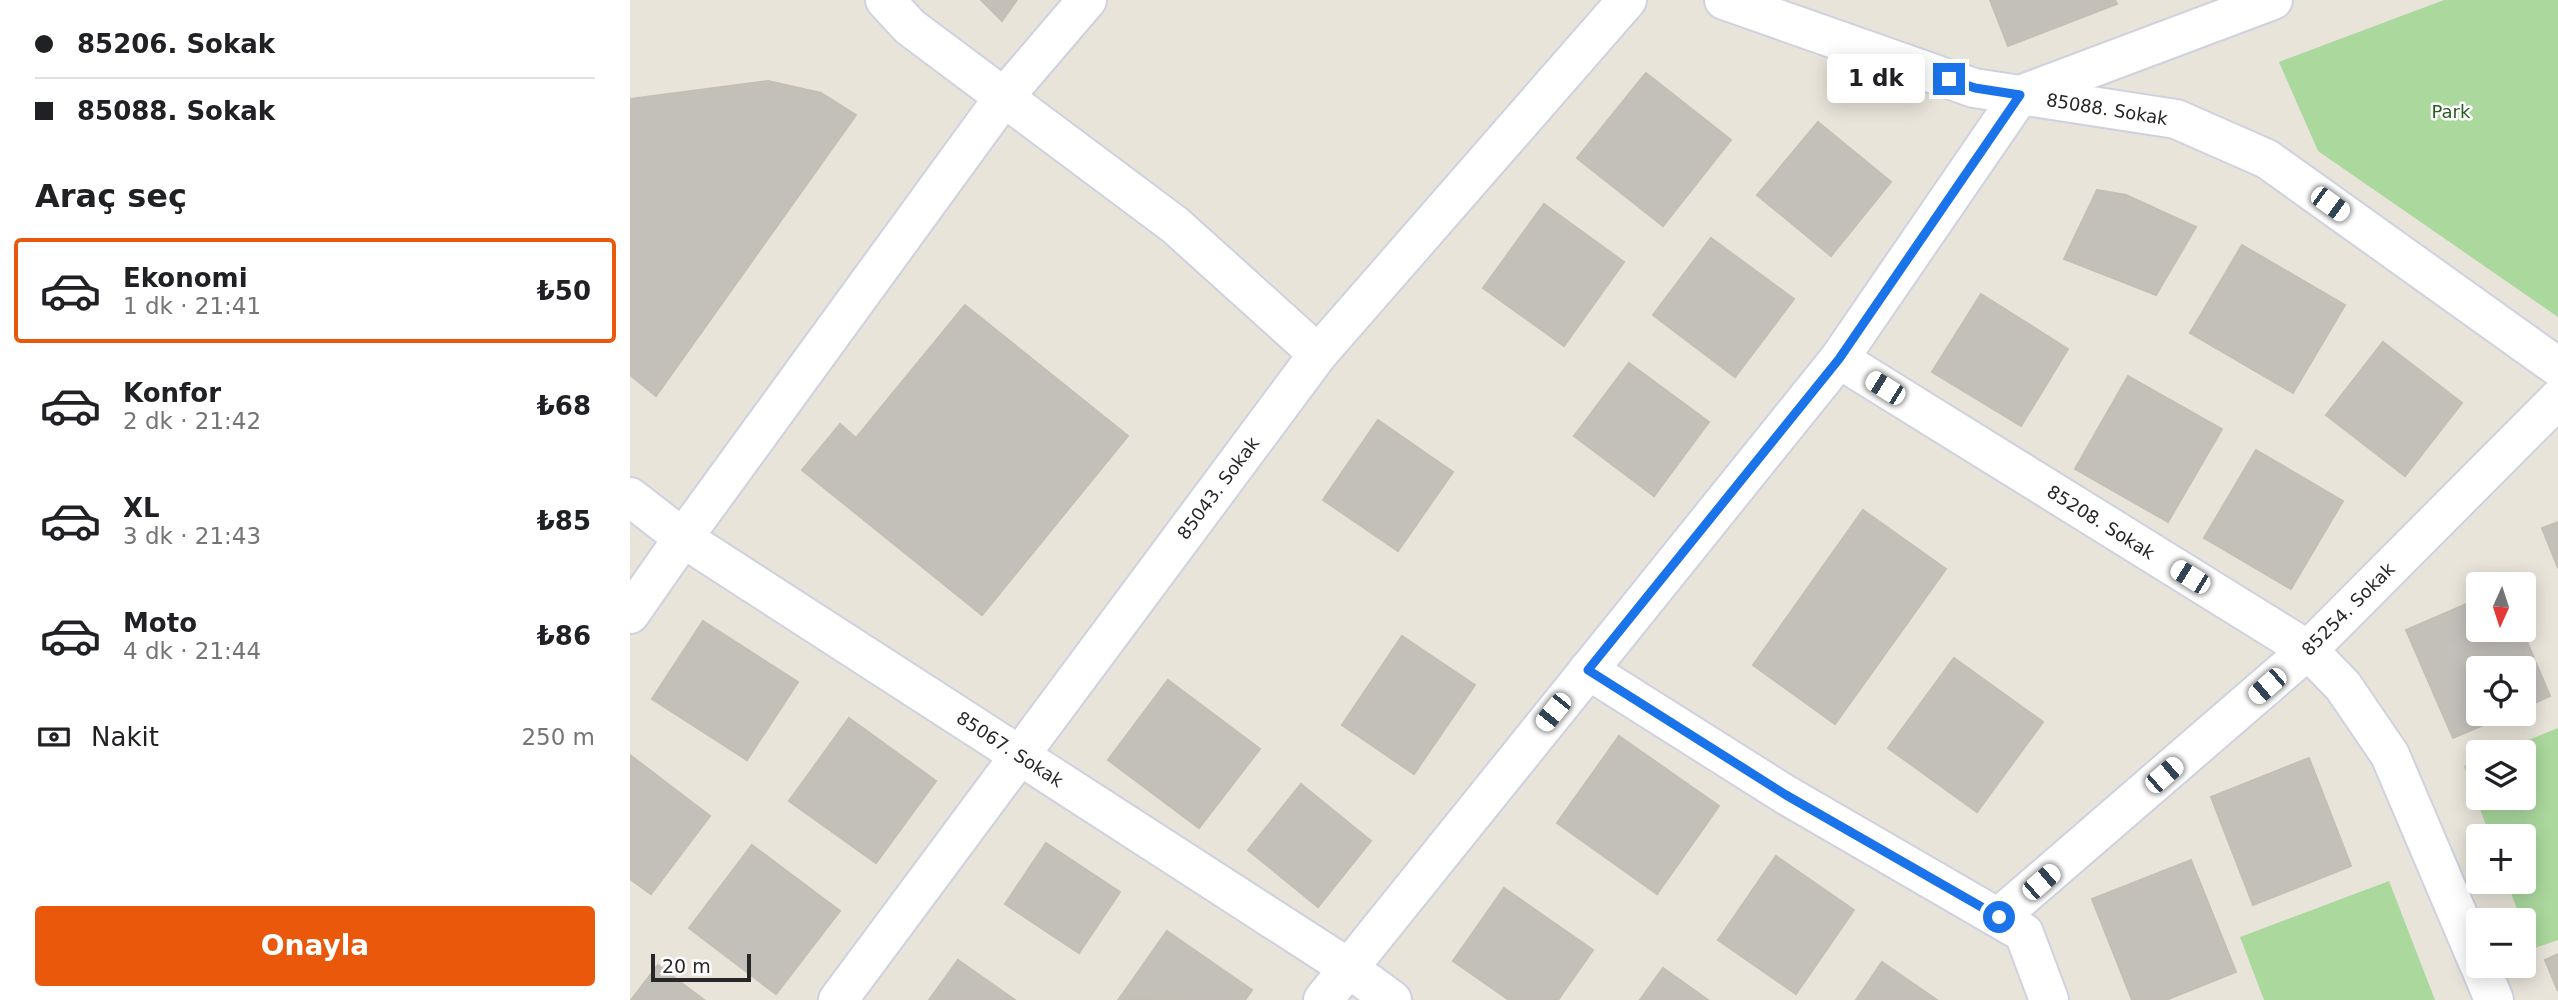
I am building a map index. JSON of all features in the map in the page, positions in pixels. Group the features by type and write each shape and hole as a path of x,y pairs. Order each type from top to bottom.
{"street":[{"path":"885,0 910,27 1175,225 1318,354"},
{"path":"630,614 682,538 1004,97 1087,0"},
{"name":"85043. Sokak","path":"838,1000 1318,354 1628,0"},
{"name":"85088. Sokak","path":"1724,0 1975,88 2176,119 2267,159 2558,367"},
{"path":"1323,1000 1839,359 2020,95 2273,0"},
{"name":"85208. Sokak","path":"1839,359 2308,650 2343,686 2390,755 2466,933"},
{"name":"85254. Sokak","path":"1999,917 2308,650 2558,399"},
{"name":"85067. Sokak","path":"630,497 682,538 1347,967 1392,1000"},
{"path":"1588,670 1786,795 2024,933 2049,1000"},
{"name":"85208. Sokak","path":"2485,978 2494,1000"}],"green space":[{"name":"Park","path":"2444,0 2558,0 2558,317 2318,151 2279,62"},
{"path":"2558,728 2558,940 2536,948 2536,908 2517,908 2511,894 2536,894 2536,824 2486,824 2480,810 2536,810 2536,740 2528,740"},
{"path":"2389,881 2435,1000 2264,1000 2240,937"}],"building":[{"path":"981,0 1017,0 1002,21"},
{"path":"1990,0 2115,0 2117,4 2008,46"},
{"path":"1646,73 1731,140 1663,226 1577,158"},
{"path":"768,81 821,93 856,115 656,396 630,375 630,99"},
{"path":"1818,122 1891,182 1831,256 1757,195"},
{"path":"2097,190 2126,195 2196,227 2156,295 2064,259"},
{"path":"1544,204 1624,262 1564,346 1483,288"},
{"path":"1711,238 1794,299 1735,377 1653,315"},
{"path":"2242,245 2345,305 2293,393 2190,333"},
{"path":"1981,294 2068,349 2021,426 1932,372"},
{"path":"965,305 1128,436 982,615 802,470 840,424 856,438"},
{"path":"2383,342 2462,403 2405,476 2326,415"},
{"path":"1629,363 1709,422 1654,496 1574,436"},
{"path":"2128,376 2222,429 2168,522 2075,469"},
{"path":"1378,420 1453,472 1398,551 1323,500"},
{"path":"2256,450 2343,501 2291,589 2204,538"},
{"path":"1863,510 1946,569 1835,724 1753,665"},
{"path":"2558,522 2558,568 2542,528"},
{"path":"2466,604 2466,642 2527,642 2533,656 2466,656 2466,726 2481,726 2453,738 2406,630"},
{"path":"703,621 798,682 747,760 652,699"},
{"path":"1402,636 1475,685 1414,774 1342,725"},
{"path":"1954,658 2043,722 1977,812 1888,748"},
{"path":"2536,663 2550,696 2536,702"},
{"path":"1168,680 1260,749 1199,828 1108,760"},
{"path":"849,718 936,781 876,863 789,801"},
{"path":"1619,736 1719,806 1657,894 1557,823"},
{"path":"630,755 710,816 651,894 630,879"},
{"path":"2309,758 2351,866 2253,905 2211,797"},
{"path":"1301,784 1371,841 1318,907 1248,850"},
{"path":"1046,843 1120,892 1079,953 1005,904"},
{"path":"752,845 840,911 776,994 689,928"},
{"path":"1776,856 1854,910 1796,994 1718,940"},
{"path":"2191,860 2236,972 2166,1000 2132,1000 2092,899"},
{"path":"1504,888 1593,950 1558,1000 1509,1000 1453,961"},
{"path":"1167,931 1252,990 1245,1000 1119,999"},
{"path":"2558,954 2558,991 2545,960"},
{"path":"958,960 1015,1000 929,1000"},
{"path":"1882,962 1937,1000 1856,1000"},
{"path":"658,965 704,1000 631,1000"},
{"path":"1663,968 1708,1000 1640,1000"}],"route":[{"path":"1949,79 1975,88 2020,95 1839,359 1588,670 1786,795 1999,917"}]}
